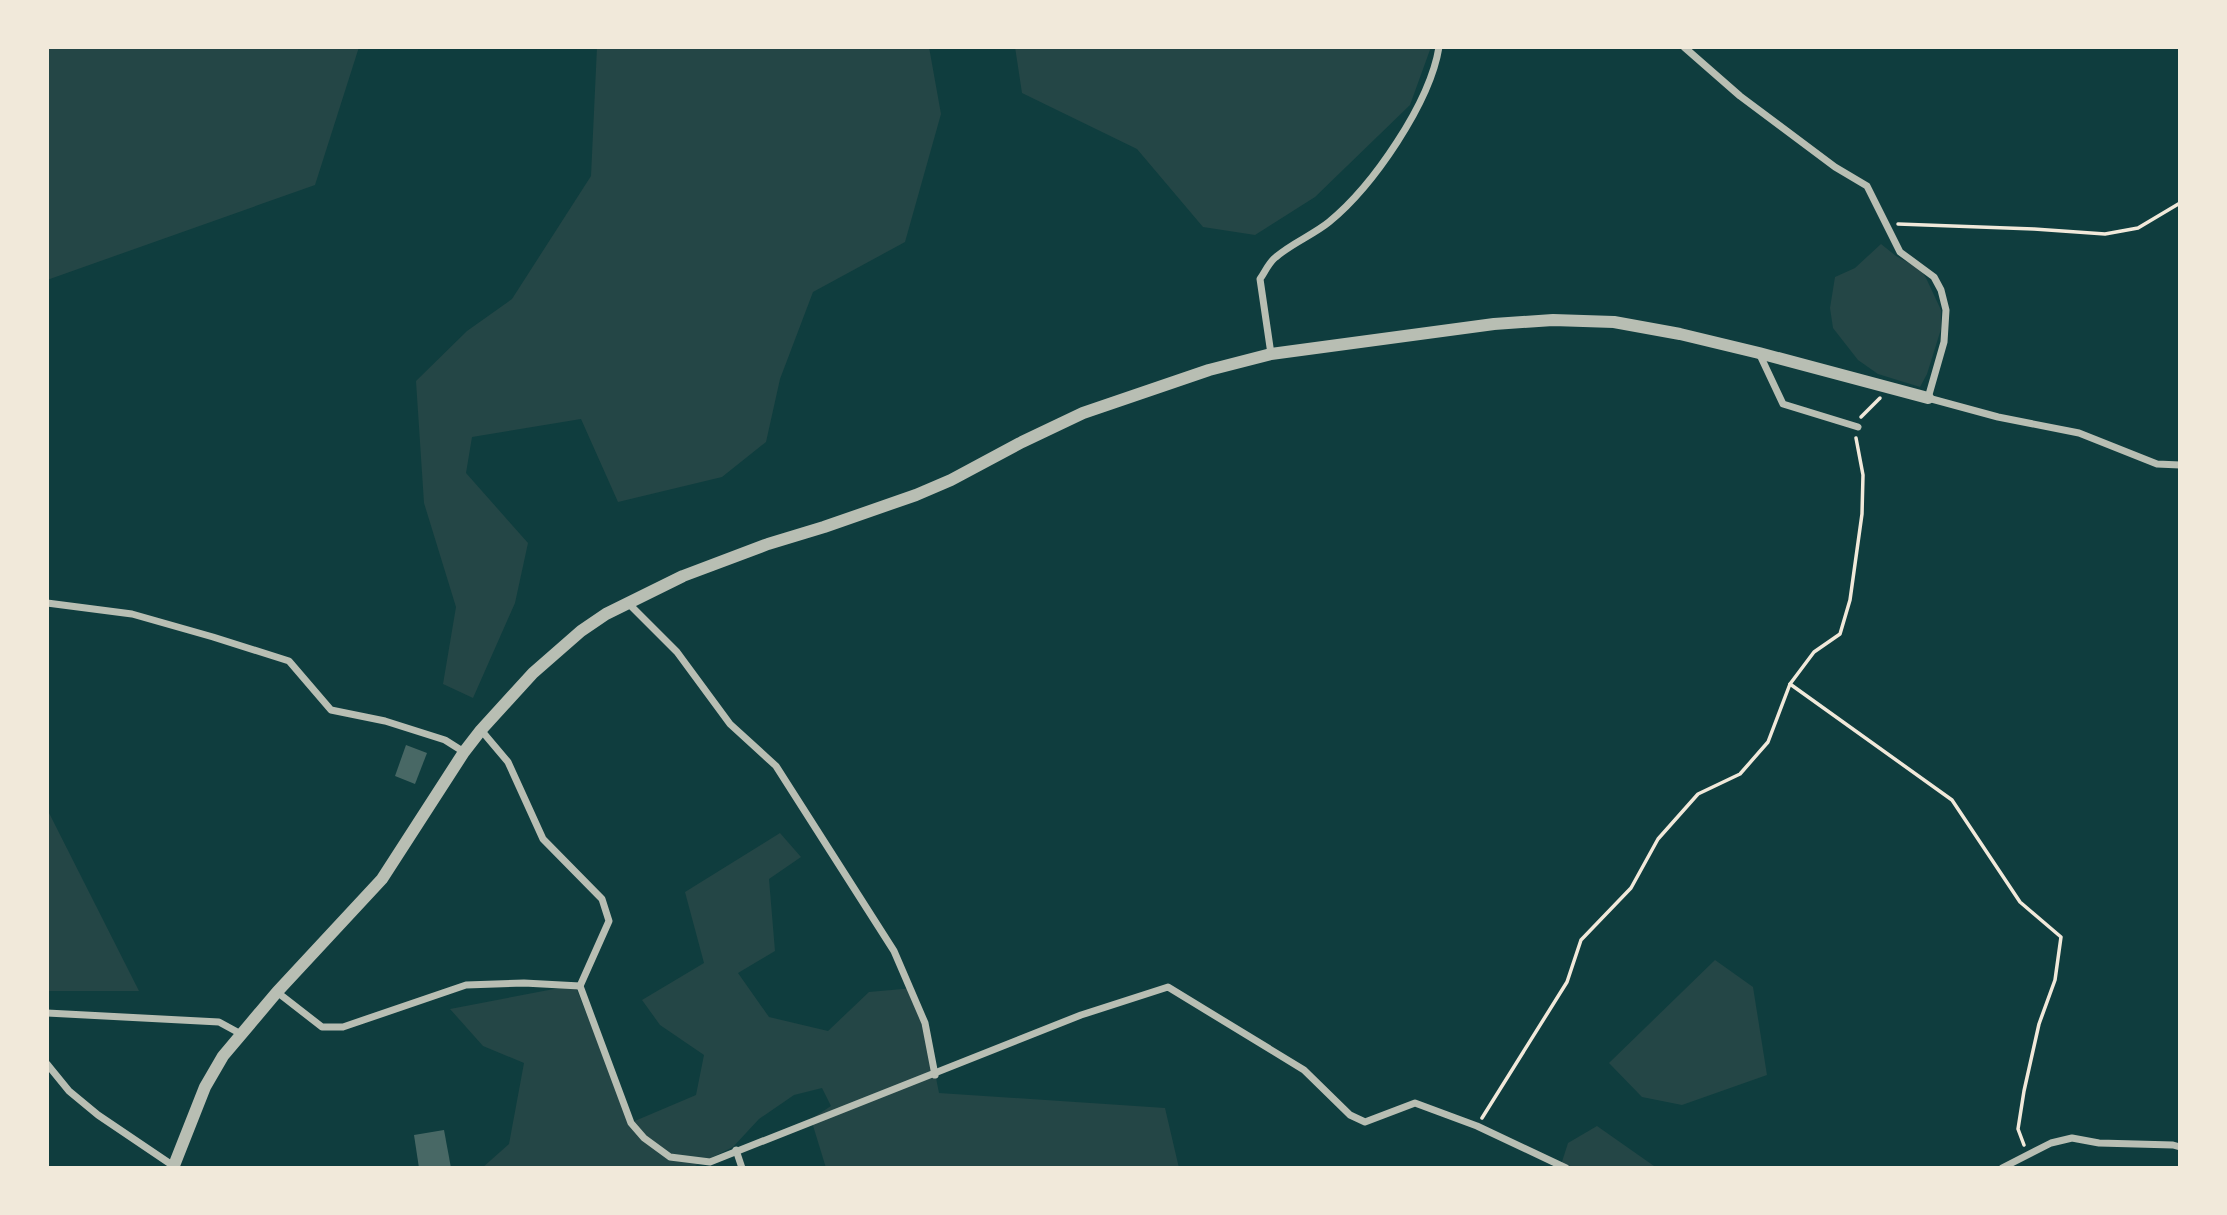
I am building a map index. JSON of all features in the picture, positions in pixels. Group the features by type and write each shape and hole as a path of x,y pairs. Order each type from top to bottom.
{"street":[{"path":"1272,354 1261,279 1273,258 1329,222 1362,191 1399,139 1421,98 1436,62 1439,47"},
{"path":"1684,47 1740,96 1835,167 1867,186 1900,253 1934,277 1941,290 1946,310 1944,342 1928,398"},
{"path":"47,1064 69,1091 98,1115 174,1167 205,1087 223,1056 277,992 382,879 481,730 533,673 565,644 606,614 683,576 724,559 916,495 1083,413 1209,370 1272,354 1494,324 1553,320 1614,322 1759,352 1998,417 2079,433 2157,464 2180,465"},
{"path":"1759,352 1783,404 1858,427"},
{"path":"47,603 132,614 289,661 331,710 397,725 445,740 464,752"},
{"path":"628,603 677,652 730,724 776,766 894,951 925,1023 935,1074"},
{"path":"481,730 508,762 543,839 602,899 609,921 580,986 631,1123 644,1138 670,1157 710,1162 1081,1015 1168,987 1304,1070 1350,1115 1365,1122 1415,1103 1477,1126 1566,1168"},
{"path":"277,992 322,1027 343,1027 466,985 524,983 580,986"},
{"path":"47,1013 219,1022 241,1034"},
{"path":"2002,1168 2051,1143 2072,1138 2099,1143 2180,1147"},
{"path":"736,1150 742,1168"}],"path":[{"path":"1885,224 2105,234 2138,228 2180,203"},
{"path":"1477,1126 1567,982 1581,940 1631,888 1658,839 1698,794 1740,774 1768,742 1790,684 1814,652 1840,634 1850,600 1862,514 1863,475 1856,436 1861,415 1874,405 1889,387"},
{"path":"1790,684 1952,800 2020,902 2061,937 2055,980 2039,1024 2018,1129 2027,1155"}],"shaded area":[{"path":"47,47 359,47 315,185 47,280"},
{"path":"597,47 929,47 941,114 905,242 813,292 780,379 766,442 722,477 618,502 581,419 472,437 466,473 528,543 515,603 473,698 443,684 456,607 424,503 416,381 467,331 512,299 591,176"},
{"path":"1015,47 1431,47 1410,105 1315,197 1255,235 1203,227 1137,149 1022,93"},
{"path":"1881,244 1920,269 1941,310 1941,329 1927,374 1920,387 1878,374 1858,360 1833,328 1830,308 1835,277 1855,268"},
{"path":"47,809 139,991 47,991"},
{"path":"780,833 801,857 769,879 775,951 738,973 769,1017 828,1031 869,992 914,988 925,1023 939,1093 1165,1108 1179,1168 826,1168 811,1119 831,1106 822,1088 794,1095 759,1119 733,1147 691,1168 482,1168 509,1144 524,1063 483,1046 450,1009 575,985 630,1123 696,1095 704,1055 660,1025 642,1000 704,963 685,892"},
{"path":"1715,960 1753,987 1767,1075 1682,1105 1642,1097 1609,1063"},
{"path":"1597,1126 1654,1168 1560,1168 1568,1143"}],"building":[{"path":"406,745 427,753 415,784 395,776"},
{"path":"444,1130 451,1168 419,1168 414,1135"}]}
